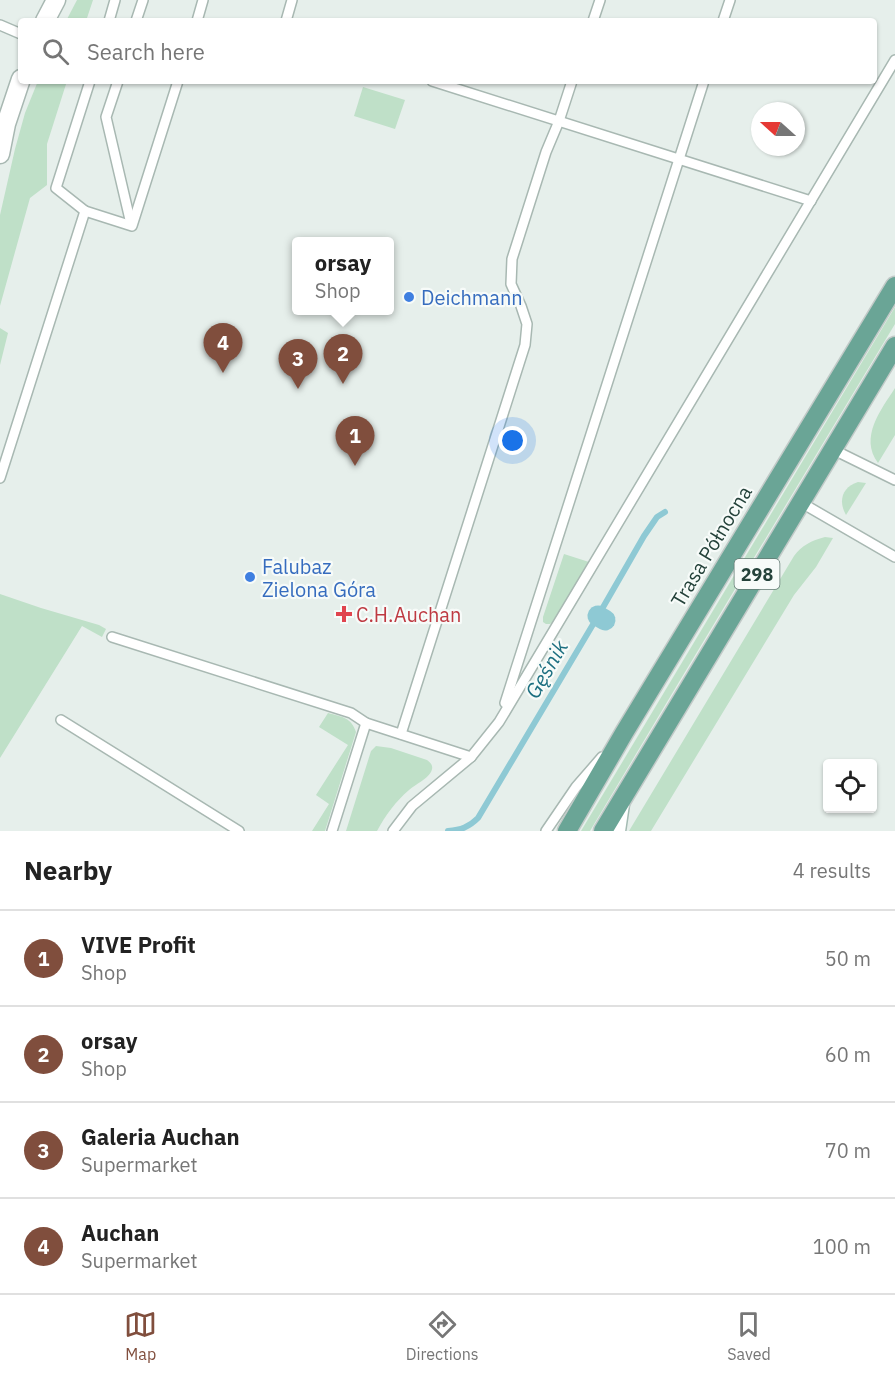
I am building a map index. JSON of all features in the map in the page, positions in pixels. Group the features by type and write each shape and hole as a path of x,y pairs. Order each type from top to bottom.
{"main road":[{"name":"Trasa Północna","path":"567,831 895,286"},
{"name":"298","path":"603,831 895,346"}],"street":[{"path":"47,18 56,0"},
{"path":"0,154 6,124 19,84"},
{"path":"616,831 620,804"}],"lane":[{"path":"110,18 115,0"},
{"path":"137,18 142,0"},
{"path":"198,18 203,0"},
{"path":"287,18 292,0"},
{"path":"594,18 600,0"},
{"path":"724,18 730,0"},
{"path":"0,25 18,33"},
{"path":"393,831 412,806 471,757 499,722 895,60"},
{"path":"89,84 56,188 85,211 132,226"},
{"path":"117,84 106,117 132,226"},
{"path":"132,226 177,84"},
{"path":"442,84 811,201"},
{"path":"401,734 525,345 527,324 511,284 512,259 546,152 571,84"},
{"path":"499,722 703,84"},
{"path":"0,478 85,211"},
{"path":"832,449 895,480"},
{"path":"800,502 895,557"},
{"path":"112,637 351,713 366,723 471,757"},
{"path":"61,720 239,831"},
{"path":"332,831 366,723"},
{"path":"546,831 576,787 624,733"}],"green space":[{"path":"77,0 93,0 87,18 68,18"},
{"path":"37,84 66,84 47,144 47,185 30,198 0,306 0,215 25,113"},
{"path":"363,87 405,100 395,129 354,116"},
{"path":"895,307 895,324 590,831 581,831"},
{"path":"0,328 8,333 0,365"},
{"path":"895,388 895,435 878,463 873,453 871,434 878,415"},
{"path":"858,482 866,483 846,515 842,505 843,495 848,487"},
{"path":"825,537 833,538 816,567 794,595 651,831 629,831 794,556 807,544"},
{"path":"564,554 589,562 553,622 546,624 543,622 543,617"},
{"path":"0,594 106,629 102,637 82,626 0,758"},
{"path":"328,713 349,720 356,732 325,831 312,831 329,804 316,795 348,745 319,727"},
{"path":"376,746 391,748 427,760 432,765 432,770 427,777 400,799 387,814 377,831 346,831 371,751"}],"waterway":[{"name":"Gęśnik","path":"448,831 464,828 478,818 644,536 657,517 665,512"},
{"path":"598,616 605,620"}],"place":[{"name":"Deichmann","path":"409,297"},
{"name":"Auchan","path":"223,373"},
{"name":"orsay","path":"343,384"},
{"name":"Galeria Auchan","path":"298,389"},
{"name":"VIVE Profit","path":"355,466"},
{"name":"Falubaz Zielona Góra","path":"250,577"},
{"name":"C.H.Auchan","path":"344,614"}]}
